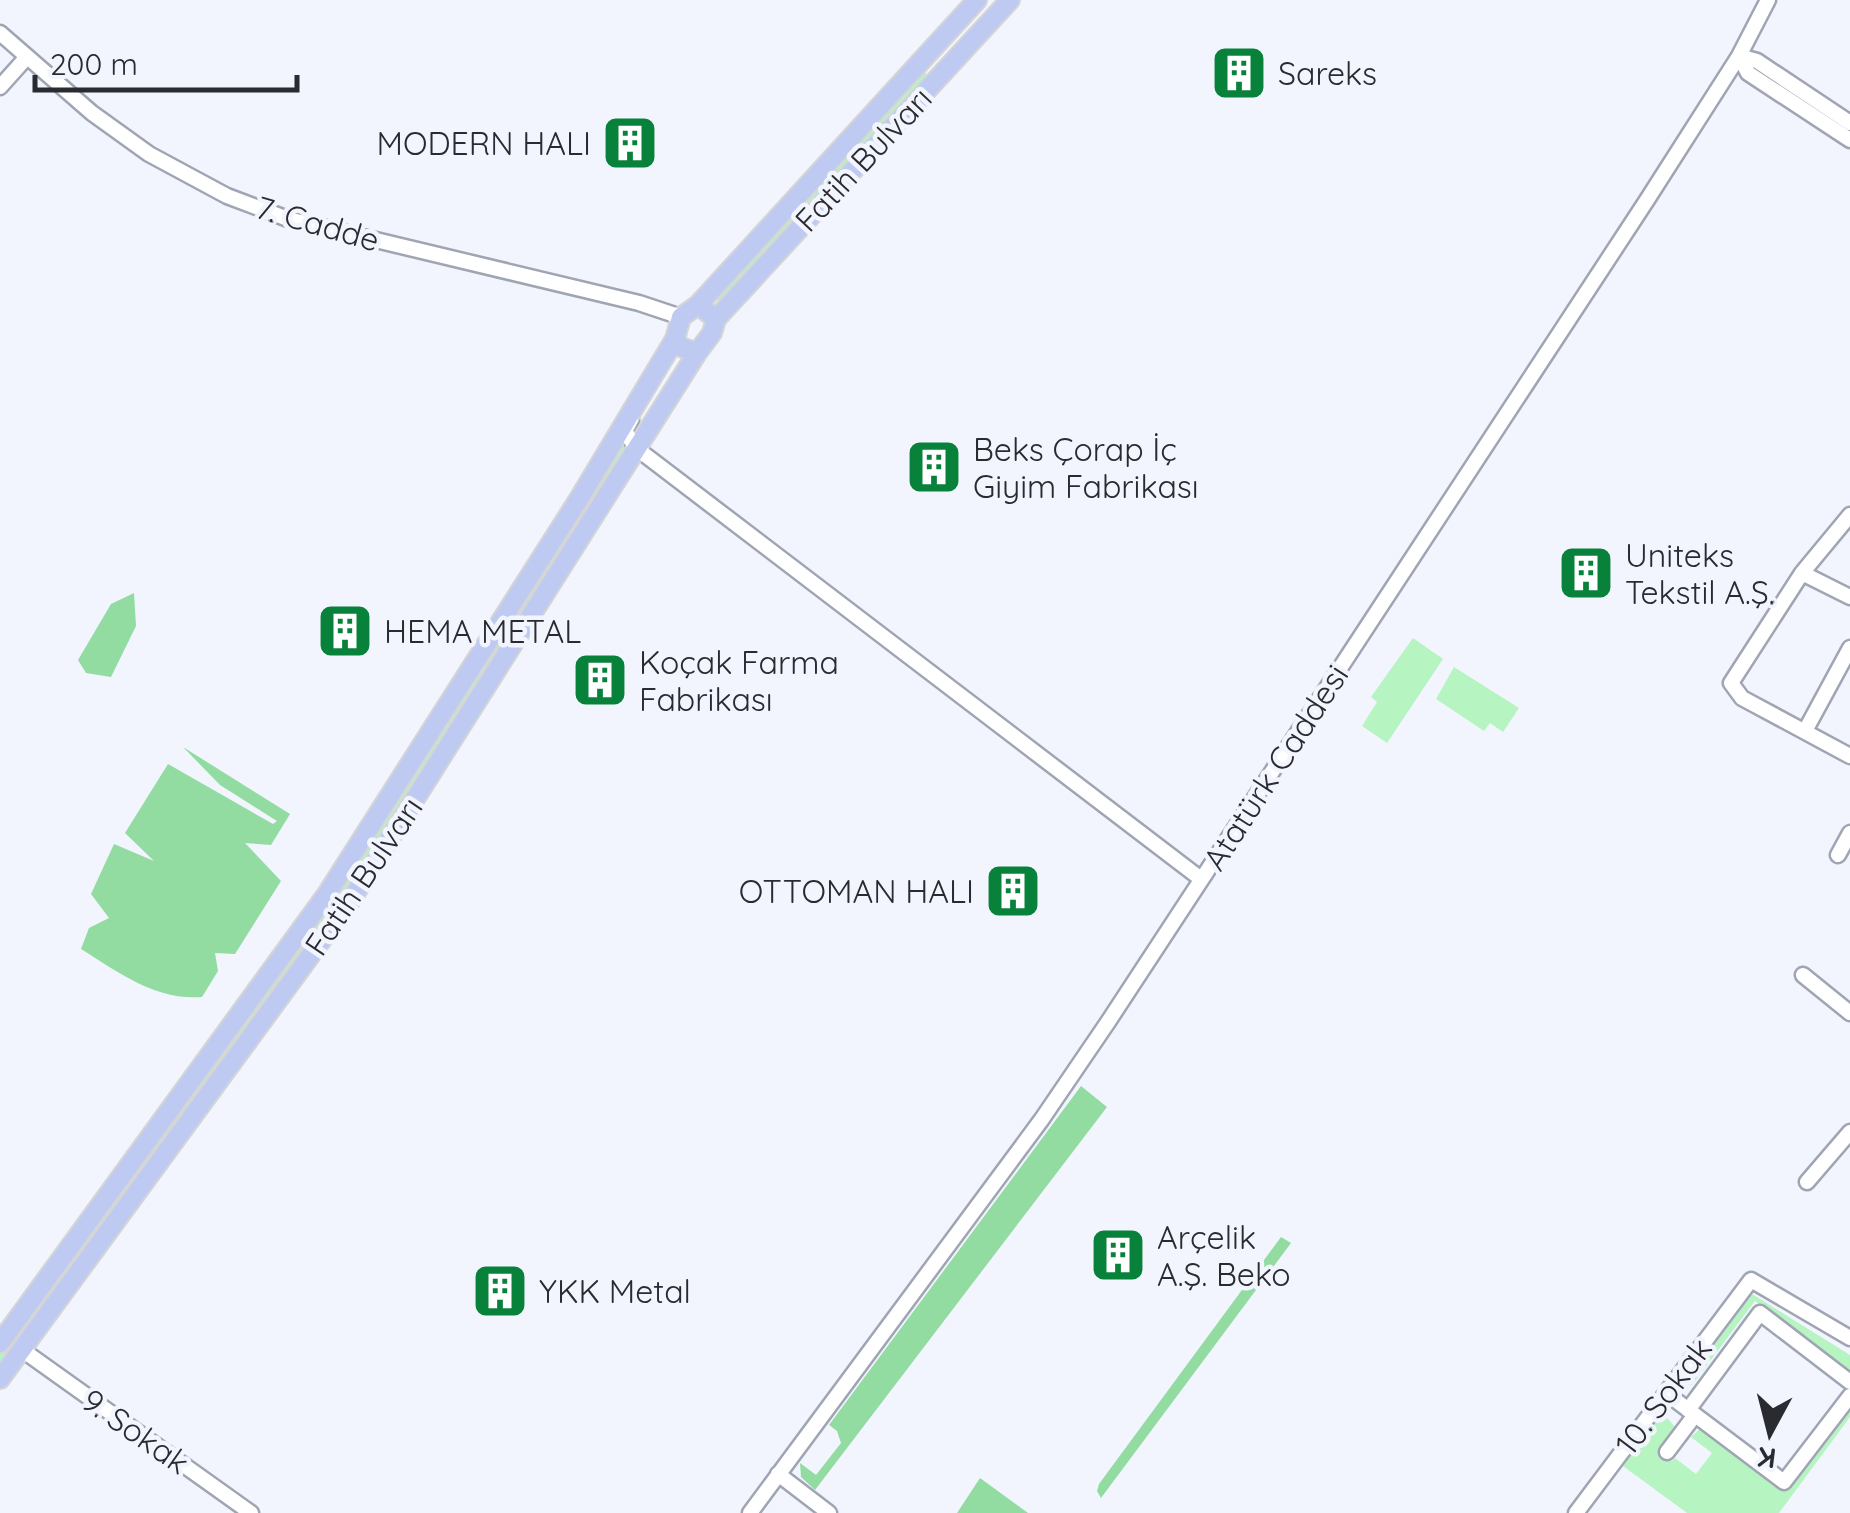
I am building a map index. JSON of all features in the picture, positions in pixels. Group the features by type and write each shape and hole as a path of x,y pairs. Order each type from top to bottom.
{"main road":[{"name":"Fatih Bulvarı","path":"0,1343 327,894 640,400 675,340 681,318 977,0"},
{"name":"Fatih Bulvarı","path":"0,1379 351,900 712,333 716,319 1010,0"},
{"path":"698,304 716,319"},
{"path":"675,340 696,354"},
{"path":"12,1326 12,1340 21,1349"}],"street":[{"name":"Atatürk Caddesi","path":"750,1513 1042,1119 1739,56 1768,0"},
{"name":"7. Cadde","path":"0,33 26,58 149,154 226,196 288,219 639,304 681,318"},
{"path":"1739,56 1756,60 1850,123"},
{"path":"1739,56 1748,73 1850,140"},
{"path":"0,87 26,58"},
{"path":"640,400 625,431 636,448 1201,879"},
{"path":"1850,515 1802,573 1732,683 1742,698 1850,756"},
{"path":"1802,573 1850,597"},
{"path":"1805,731 1850,648"},
{"path":"1838,856 1850,833"},
{"path":"1803,975 1850,1014"},
{"path":"1807,1182 1850,1132"},
{"name":"10. Sokak","path":"1576,1513 1751,1280 1850,1338"},
{"path":"1667,1452 1760,1313 1850,1382"},
{"name":"9. Sokak","path":"21,1349 251,1513"},
{"path":"1666,1393 1784,1482 1850,1396"},
{"path":"778,1474 829,1513"}],"green space":[{"path":"921,67 926,71 926,80 723,300 713,301"},
{"path":"622,438 629,450 397,814 225,1066 0,1372 0,1351 155,1136"},
{"path":"134,593 136,626 111,677 86,673 78,660 111,604"},
{"path":"1413,638 1443,659 1387,743 1362,726 1377,702 1371,697"},
{"path":"1454,667 1519,708 1503,732 1490,723 1484,731 1436,699"},
{"path":"183,747 290,814 271,845 245,843 281,881 235,954 215,953 218,971 202,997 153,990 81,949 89,928 109,918 91,894 114,844 154,861 125,833 168,764 273,824 277,821 220,785"},
{"path":"1081,1086 1107,1107 815,1490 801,1477 800,1463 816,1475 841,1443 837,1431 829,1425"},
{"path":"1281,1237 1291,1243 1101,1498 1099,1484"},
{"path":"1752,1294 1850,1355 1850,1372 1755,1301 1692,1385 1685,1384"},
{"path":"1850,1407 1850,1417 1779,1513 1687,1513 1623,1466 1663,1413 1675,1427 1658,1449 1672,1461 1675,1458 1696,1474 1712,1453 1691,1437 1701,1428 1786,1490"},
{"path":"980,1478 1028,1513 957,1513"}],"place":[{"name":"Sareks","path":"1239,73"},
{"name":"MODERN HALI","path":"630,143"},
{"name":"Beks Çorap İç Giyim Fabrikası","path":"934,467"},
{"name":"Uniteks Tekstil A.Ş.","path":"1586,573"},
{"name":"HEMA METAL","path":"345,631"},
{"name":"Koçak Farma Fabrikası","path":"600,680"},
{"name":"OTTOMAN HALI","path":"1013,891"},
{"name":"Arçelik A.Ş. Beko","path":"1118,1255"},
{"name":"YKK Metal","path":"500,1291"}]}
